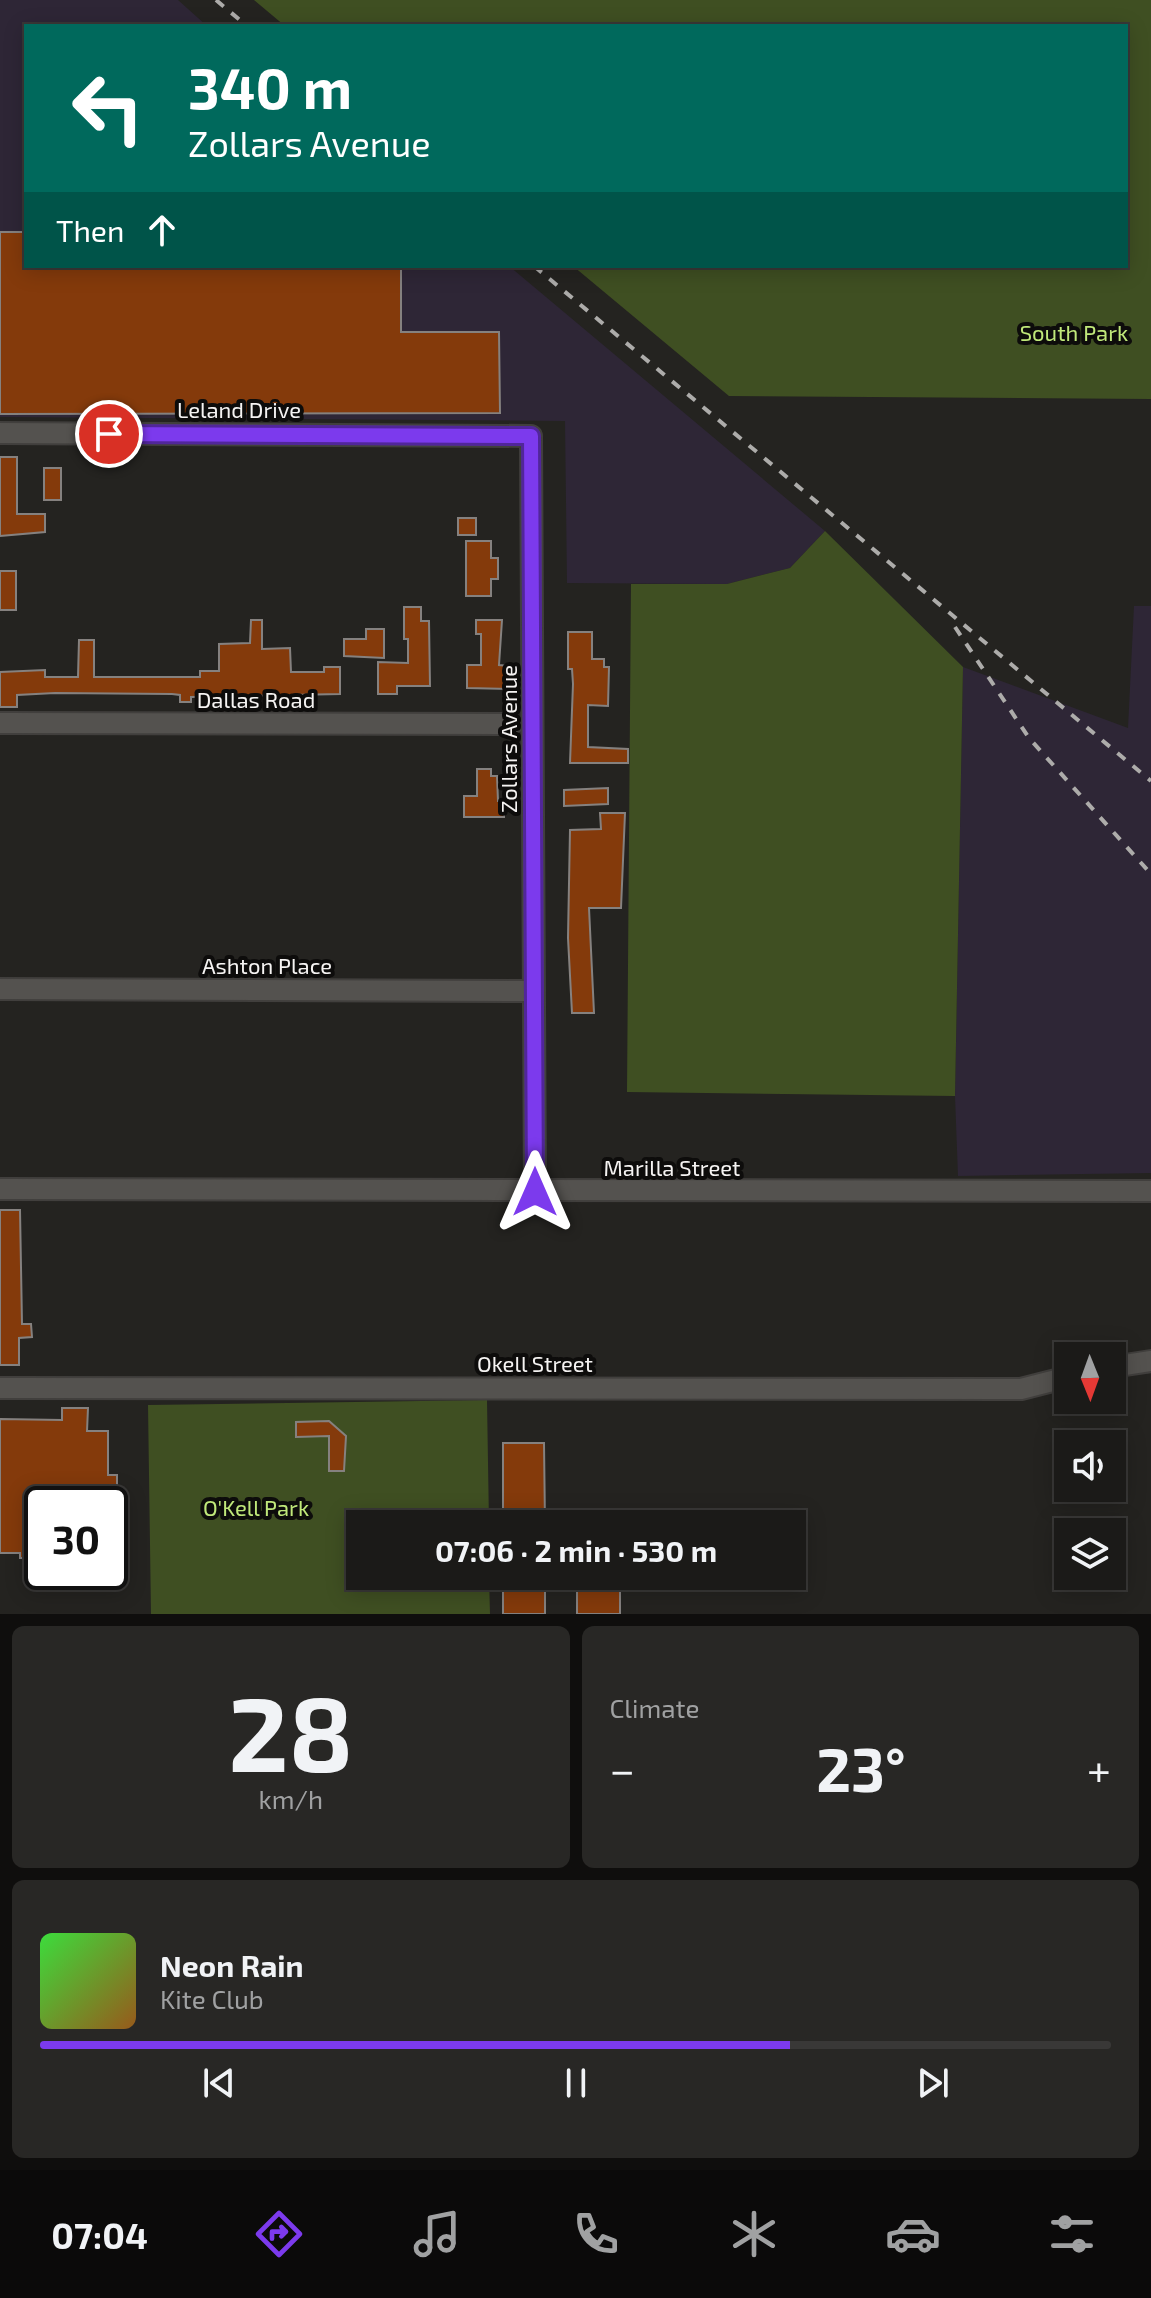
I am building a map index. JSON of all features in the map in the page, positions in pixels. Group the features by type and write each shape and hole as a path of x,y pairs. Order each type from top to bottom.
{"street":[{"name":"Leland Drive","path":"0,433 381,435"},
{"name":"Zollars Avenue","path":"381,435 531,436 535,1192"},
{"name":"Dallas Road","path":"0,723 511,724"},
{"name":"Ashton Place","path":"0,989 534,991"},
{"name":"Marilla Street","path":"0,1189 1151,1191"},
{"path":"1126,1365 1151,1361"},
{"name":"Okell Street","path":"0,1388 1021,1389 1054,1381"}],"shaded area":[{"path":"0,0 178,0 205,24 24,24 24,268 511,268 825,531 790,568 727,584 567,583 565,421 0,417"},
{"path":"1134,606 1151,606 1151,1173 958,1176 955,1096 963,667 1128,728"}],"green space":[{"name":"South Park","path":"254,0 1151,0 1151,399 729,396 575,268 1128,268 1128,24 283,24"},
{"path":"825,531 963,667 955,1096 627,1092 631,584 727,584 790,568"},
{"name":"O'Kell Park","path":"487,1400 489,1510 346,1510 346,1590 489,1590 490,1614 151,1614 148,1405"}],"building":[{"path":"0,232 24,232 24,268 401,268 401,332 499,332 500,413 0,414"},
{"path":"0,457 17,457 17,514 45,514 45,532 0,536"},
{"path":"44,468 61,468 61,500 44,500"},
{"path":"458,518 476,518 476,535 458,535"},
{"path":"466,541 491,541 491,558 498,558 498,579 491,579 491,596 466,596"},
{"path":"0,571 16,571 16,610 0,610"},
{"path":"404,607 421,607 421,621 429,621 430,686 397,686 397,694 378,694 378,662 408,663"},
{"path":"251,620 262,620 262,649 290,648 291,672 324,672 324,667 340,667 340,694 191,697 191,702 180,702 180,695 172,694 55,693 17,695 17,707 0,707 0,672 45,670 45,677 78,677 79,640 94,640 94,677 200,677 200,671 219,671 219,644 250,643"},
{"path":"476,620 502,620 499,665 511,666 511,689 467,688 467,665 481,665 481,634 476,634"},
{"path":"366,629 384,629 384,658 344,656 344,639 366,639"},
{"path":"568,632 592,632 592,659 604,659 604,667 609,667 608,706 588,705 588,747 628,749 628,763 570,763 573,684 572,669 568,669"},
{"path":"477,769 491,769 491,776 497,776 498,801 504,801 504,817 464,817 464,796 477,796"},
{"path":"608,788 608,804 564,806 564,790"},
{"path":"600,813 625,813 621,908 589,908 594,1013 572,1013 568,938 570,830 601,829"},
{"path":"0,1210 20,1210 22,1324 31,1324 32,1337 19,1338 19,1365 0,1365"},
{"path":"62,1408 88,1408 87,1431 108,1431 108,1475 117,1475 117,1486 24,1486 24,1558 20,1558 20,1553 0,1553 0,1419 62,1420"},
{"path":"329,1421 346,1436 344,1471 329,1471 329,1436 296,1437 296,1422"},
{"path":"503,1443 544,1443 545,1510 503,1510"},
{"path":"503,1590 545,1590 545,1614 503,1614"},
{"path":"577,1590 620,1590 620,1614 577,1614"}],"railway":[{"path":"216,0 245,24"},
{"path":"536,268 1151,781"},
{"path":"955,627 1029,738 1151,874"}],"route":[{"path":"109,434 531,436 535,1192"}]}
